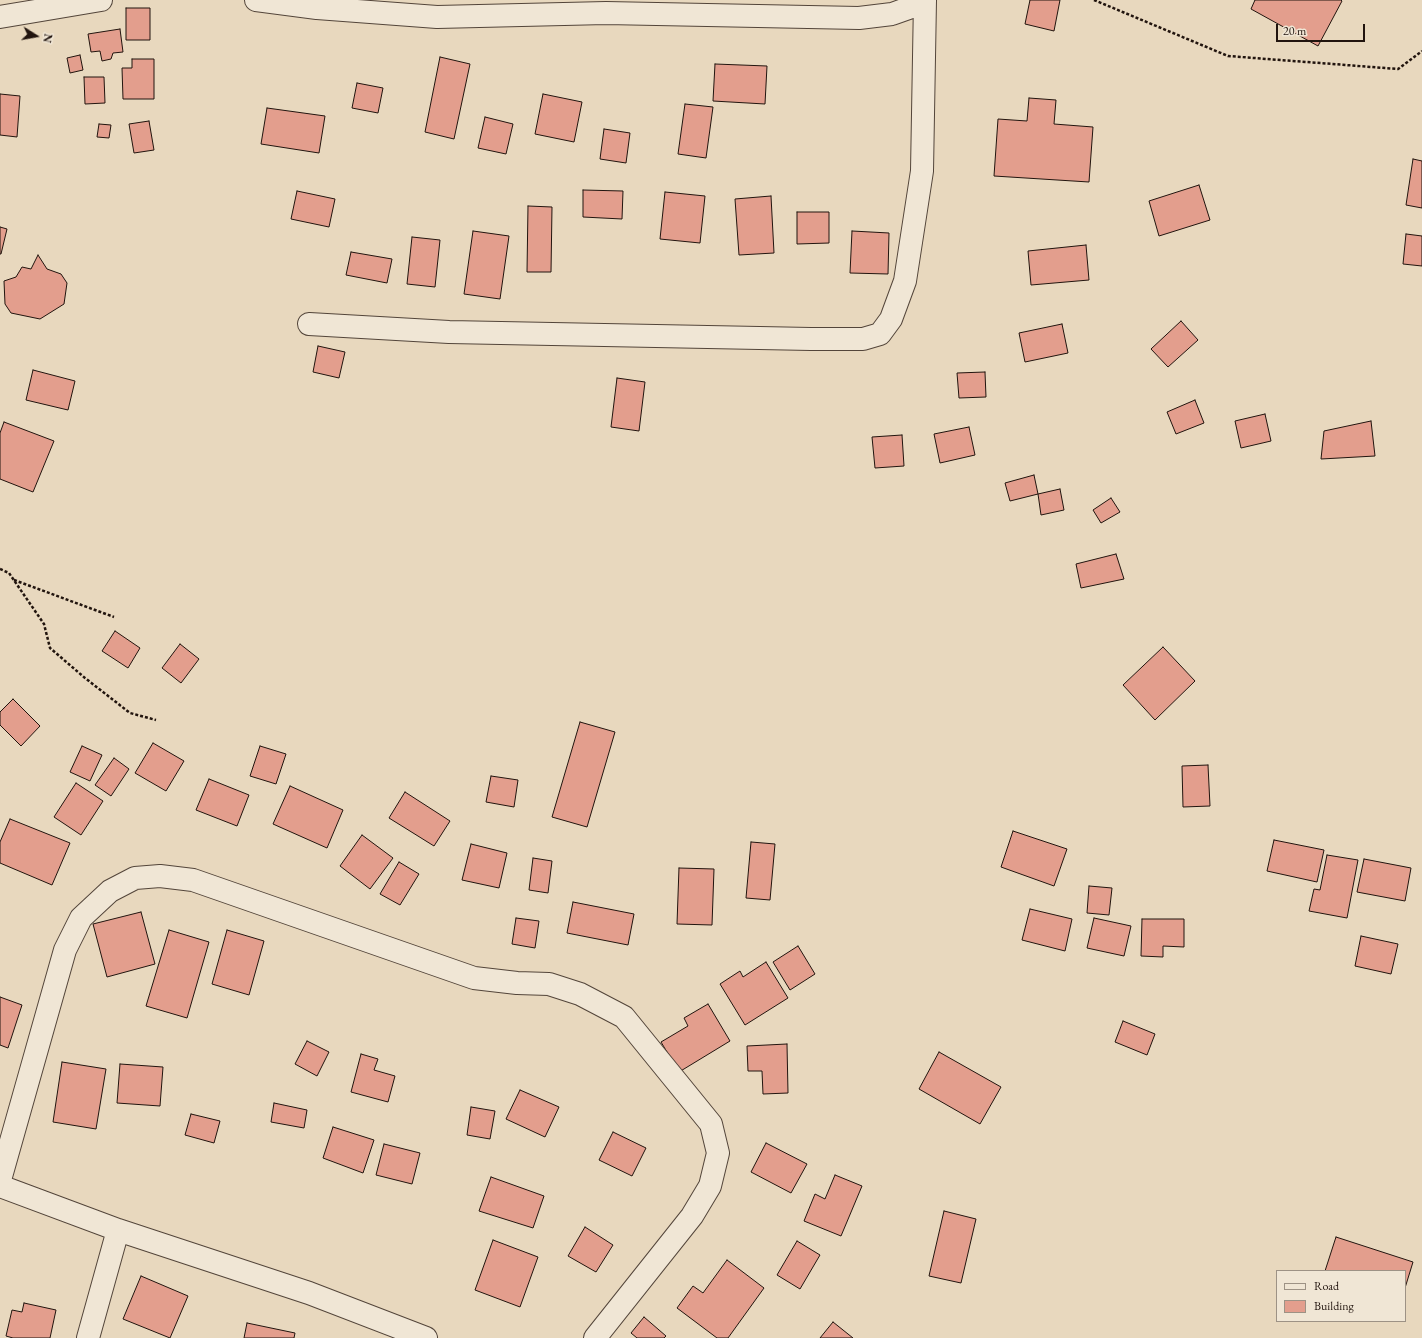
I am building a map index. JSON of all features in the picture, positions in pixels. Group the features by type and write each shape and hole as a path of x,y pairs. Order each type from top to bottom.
{"street":[{"path":"0,17 101,0"},
{"path":"256,0 317,8 437,17 606,7 859,18 892,14 909,8 915,0"},
{"path":"309,324 449,332 804,339 863,339 880,334 891,319 905,281 922,171 926,0"},
{"path":"0,1180 65,950 81,918 110,891 135,878 160,876 193,880 474,978 517,983 549,984 580,994 624,1017 711,1124 718,1153 710,1186 692,1216 595,1338"},
{"path":"0,1186 118,1230 309,1293 426,1338"},
{"path":"88,1338 118,1230"}],"path":[{"path":"1094,0 1228,56 1398,69 1422,51"},
{"path":"0,569 9,574 14,580 44,624 50,648 85,678 130,713 156,720"},
{"path":"14,580 114,617"}],"building":[{"path":"1030,0 1060,0 1054,31 1025,24"},
{"path":"1255,0 1342,1 1318,46 1251,9"},
{"path":"126,8 150,8 150,40 126,40"},
{"path":"120,29 123,52 113,53 111,59 102,61 100,51 91,52 88,34"},
{"path":"80,55 83,70 70,73 67,58"},
{"path":"440,57 470,64 454,139 425,132"},
{"path":"132,59 154,59 154,99 123,99 122,68 132,68"},
{"path":"715,64 767,66 765,104 713,101"},
{"path":"84,77 104,77 105,103 85,104"},
{"path":"357,83 383,88 378,113 352,108"},
{"path":"0,94 20,96 17,137 0,135"},
{"path":"543,94 582,102 574,142 535,134"},
{"path":"1029,98 1056,100 1054,124 1093,127 1089,182 994,176 998,119 1027,121"},
{"path":"685,104 713,107 706,158 678,154"},
{"path":"267,108 325,116 319,153 261,144"},
{"path":"485,117 513,124 506,154 478,148"},
{"path":"149,121 154,150 134,153 129,124"},
{"path":"99,124 111,125 109,138 97,137"},
{"path":"604,129 630,133 626,163 600,159"},
{"path":"1413,159 1422,161 1422,208 1406,205"},
{"path":"1199,185 1210,220 1159,236 1149,201"},
{"path":"583,190 623,191 622,219 583,217"},
{"path":"297,191 335,199 329,227 291,219"},
{"path":"665,192 705,196 700,243 660,239"},
{"path":"771,196 774,253 739,255 735,199"},
{"path":"528,206 552,207 551,272 527,272"},
{"path":"797,212 829,212 829,243 797,244"},
{"path":"0,227 7,229 1,254 0,254"},
{"path":"473,231 509,236 500,299 464,294"},
{"path":"852,231 889,233 888,274 850,273"},
{"path":"1406,234 1422,236 1422,266 1403,264"},
{"path":"412,237 440,240 435,287 407,284"},
{"path":"1086,245 1089,280 1031,285 1028,251"},
{"path":"351,252 392,259 387,283 346,275"},
{"path":"38,255 47,269 61,274 67,283 64,304 40,319 11,313 5,304 4,281 16,277 22,267 31,269"},
{"path":"1181,321 1198,340 1168,367 1151,349"},
{"path":"1062,324 1068,353 1025,362 1019,333"},
{"path":"318,346 345,352 339,378 313,372"},
{"path":"33,370 75,381 68,410 26,400"},
{"path":"985,372 986,397 959,398 957,373"},
{"path":"617,378 645,382 639,431 611,427"},
{"path":"1195,400 1204,423 1176,434 1167,412"},
{"path":"1265,414 1271,441 1241,448 1235,421"},
{"path":"1371,421 1375,456 1321,459 1324,431"},
{"path":"4,422 54,441 33,492 0,479 0,433"},
{"path":"969,427 975,455 940,463 934,434"},
{"path":"902,435 904,466 875,468 872,437"},
{"path":"1034,475 1038,494 1010,501 1005,483"},
{"path":"1060,489 1064,510 1041,515 1038,494"},
{"path":"1111,498 1120,512 1101,523 1093,510"},
{"path":"1116,554 1124,579 1081,588 1076,564"},
{"path":"115,631 140,648 128,668 102,651"},
{"path":"180,644 199,659 181,683 162,668"},
{"path":"1163,647 1195,681 1155,720 1123,685"},
{"path":"13,699 40,726 21,746 0,725 0,712"},
{"path":"580,722 615,732 587,827 552,817"},
{"path":"153,743 184,761 166,791 135,773"},
{"path":"82,746 102,755 90,781 70,772"},
{"path":"260,746 286,754 276,784 250,776"},
{"path":"114,758 129,769 111,796 95,785"},
{"path":"1208,765 1210,806 1183,807 1182,766"},
{"path":"491,776 518,780 514,807 486,802"},
{"path":"209,779 249,795 237,826 196,810"},
{"path":"76,783 103,801 81,835 54,817"},
{"path":"290,786 343,810 327,848 273,824"},
{"path":"405,792 450,821 434,846 389,818"},
{"path":"10,819 70,843 52,885 0,863 0,842"},
{"path":"1013,831 1067,849 1054,886 1001,867"},
{"path":"362,835 393,858 370,889 340,866"},
{"path":"1274,840 1324,850 1317,882 1267,871"},
{"path":"751,842 775,844 770,900 746,898"},
{"path":"471,844 507,853 499,888 462,880"},
{"path":"1327,855 1358,860 1347,918 1309,911 1314,889 1320,890"},
{"path":"533,858 552,861 548,893 529,890"},
{"path":"1364,859 1411,868 1405,901 1357,892"},
{"path":"399,862 419,874 400,905 380,894"},
{"path":"679,868 714,869 712,925 677,924"},
{"path":"1089,886 1112,888 1109,915 1087,913"},
{"path":"573,902 634,914 628,945 567,933"},
{"path":"1030,909 1072,919 1065,951 1022,940"},
{"path":"141,912 155,964 107,977 93,924"},
{"path":"516,918 539,921 535,948 512,944"},
{"path":"1094,918 1131,926 1124,956 1087,948"},
{"path":"1142,919 1184,919 1184,947 1163,946 1163,957 1141,956"},
{"path":"169,930 209,942 187,1018 146,1006"},
{"path":"227,930 264,941 249,995 212,984"},
{"path":"1361,936 1398,944 1391,974 1355,966"},
{"path":"798,946 815,974 790,990 773,962"},
{"path":"766,962 788,998 745,1025 720,984 740,971 743,977"},
{"path":"0,997 22,1005 8,1048 0,1045"},
{"path":"708,1004 730,1041 679,1072 661,1042 688,1026 684,1018"},
{"path":"1123,1021 1155,1034 1147,1055 1115,1042"},
{"path":"307,1041 329,1052 317,1076 295,1064"},
{"path":"787,1044 788,1093 763,1094 762,1071 748,1071 747,1046"},
{"path":"939,1052 1001,1087 980,1124 919,1089"},
{"path":"361,1054 378,1059 374,1070 395,1076 388,1102 351,1092"},
{"path":"62,1062 106,1069 96,1129 53,1122"},
{"path":"120,1064 163,1067 160,1106 117,1103"},
{"path":"520,1090 559,1107 545,1137 506,1119"},
{"path":"274,1103 307,1110 304,1128 271,1122"},
{"path":"471,1107 495,1111 490,1139 467,1135"},
{"path":"191,1114 220,1121 214,1143 185,1135"},
{"path":"333,1127 374,1140 363,1173 323,1158"},
{"path":"613,1132 646,1148 632,1176 599,1160"},
{"path":"766,1143 807,1164 791,1193 751,1172"},
{"path":"384,1144 420,1153 412,1184 376,1175"},
{"path":"835,1175 862,1186 841,1236 804,1221 815,1194 825,1199"},
{"path":"491,1177 544,1196 533,1228 479,1211"},
{"path":"944,1211 976,1219 961,1283 929,1276"},
{"path":"585,1227 613,1245 596,1272 568,1256"},
{"path":"1336,1237 1413,1262 1406,1285 1406,1270 1325,1270"},
{"path":"493,1240 538,1257 520,1307 475,1290"},
{"path":"797,1241 820,1255 800,1289 777,1275"},
{"path":"727,1260 764,1288 728,1338 717,1338 677,1308 693,1286 703,1293"},
{"path":"141,1276 188,1296 170,1338 123,1319"},
{"path":"24,1303 56,1310 50,1338 13,1338 6,1336 12,1310 22,1312"},
{"path":"644,1317 666,1336 664,1338 637,1338 631,1333"},
{"path":"833,1322 853,1338 820,1338"},
{"path":"247,1323 295,1333 294,1338 244,1338"}]}
